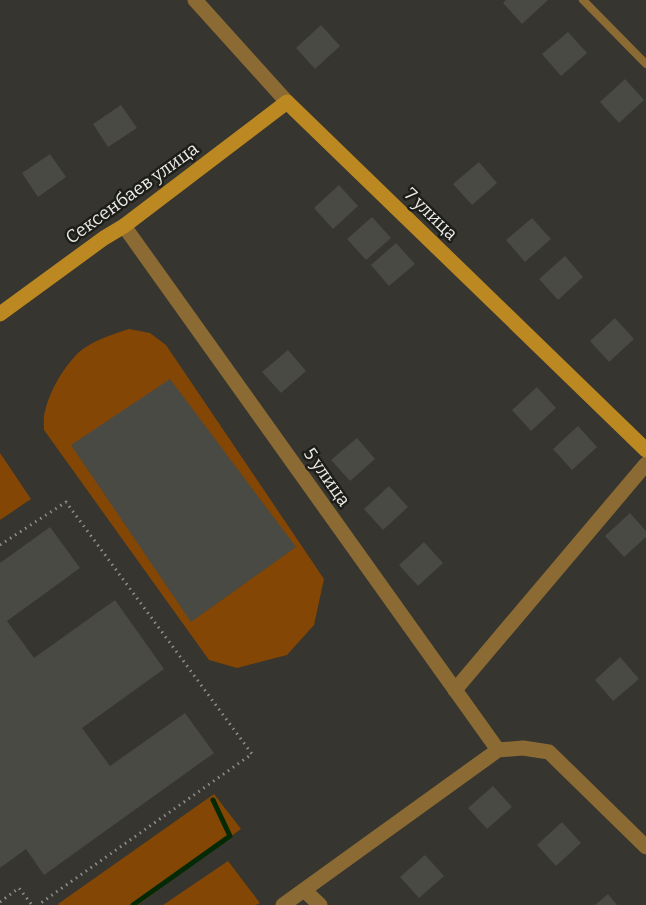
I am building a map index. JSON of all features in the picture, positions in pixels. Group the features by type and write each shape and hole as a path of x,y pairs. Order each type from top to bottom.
{"street":[{"name":"7 улица","path":"195,0 286,102 646,450"},
{"name":"Сексенбаев улица","path":"0,314 124,226 286,102"},
{"name":"5 улица","path":"124,226 498,750"},
{"path":"455,690 646,464"},
{"path":"284,905 498,750 523,748 549,752 646,847"},
{"path":"304,890 320,905"}],"lane":[{"path":"583,0 646,64"}],"path":[{"path":"0,545 66,502 252,754 38,905"},
{"path":"0,902 19,888 32,905"}],"shaded area":[{"path":"129,329 150,333 166,345 324,579 314,625 287,655 237,668 209,660 44,430 44,413 50,395 72,359 96,341"},
{"path":"0,453 31,499 0,520"},
{"path":"214,794 241,829 138,905 58,904"},
{"path":"228,861 260,903 256,905 163,905"}],"building":[{"path":"506,0 548,0 522,24 503,3"},
{"path":"321,25 340,46 315,69 296,48"},
{"path":"568,32 587,53 561,76 542,54"},
{"path":"625,79 644,100 619,123 600,102"},
{"path":"121,105 137,128 108,147 93,124"},
{"path":"50,154 66,177 38,197 22,173"},
{"path":"479,162 497,183 472,205 453,184"},
{"path":"339,185 358,206 333,229 314,208"},
{"path":"372,217 391,238 366,260 347,239"},
{"path":"532,218 551,239 525,262 506,240"},
{"path":"396,243 415,264 389,286 371,265"},
{"path":"565,256 583,277 558,300 539,279"},
{"path":"615,318 634,339 609,362 590,341"},
{"path":"288,350 306,371 281,393 262,372"},
{"path":"170,379 296,547 191,622 71,445"},
{"path":"537,387 556,408 531,431 512,410"},
{"path":"578,426 597,447 572,470 553,449"},
{"path":"357,438 375,459 350,481 331,460"},
{"path":"389,486 408,507 383,530 364,509"},
{"path":"630,513 646,531 646,537 624,557 605,536"},
{"path":"50,527 80,568 7,621 34,658 115,600 164,669 82,728 110,766 185,713 214,753 44,875 26,849 0,868 0,563"},
{"path":"424,542 443,563 418,586 399,565"},
{"path":"620,657 639,679 613,701 595,680"},
{"path":"493,786 512,807 487,829 468,808"},
{"path":"562,822 581,843 556,866 537,845"},
{"path":"425,855 444,876 419,898 400,877"},
{"path":"608,894 617,905 595,905"}],"waterway":[{"path":"133,905 230,836 213,800"}]}
